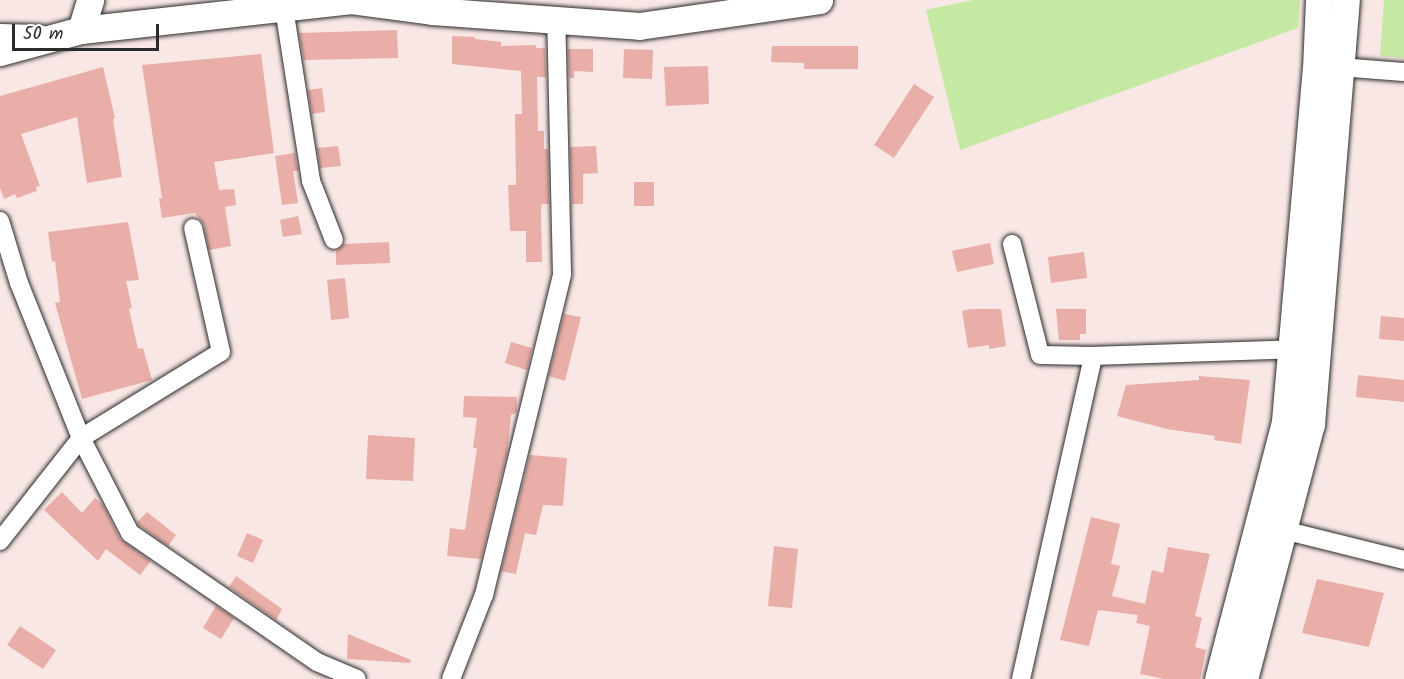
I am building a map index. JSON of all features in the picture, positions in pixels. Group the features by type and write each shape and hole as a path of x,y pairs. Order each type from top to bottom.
{"street":[{"path":"0,52 74,32 90,0"},
{"path":"0,33 74,32 351,0 433,5 639,26 785,3 819,0"},
{"path":"1244,679 1311,424 1305,349 1319,0"},
{"path":"1218,679 1305,349 1346,0"},
{"path":"284,8 311,181 334,240"},
{"path":"451,679 484,596 561,274 556,19"},
{"path":"1339,68 1404,72"},
{"path":"0,221 19,283 81,438 130,533 317,662 357,679"},
{"path":"0,541 81,438 221,352 193,228"},
{"path":"1011,244 1040,355 1093,356 1305,349"},
{"path":"1021,679 1093,356"},
{"path":"1283,530 1404,560"}],"green space":[{"path":"973,0 1300,0 1298,28 960,150 926,10"},
{"path":"1384,0 1404,0 1404,58 1380,56"}],"building":[{"path":"397,30 398,58 304,60 299,33"},
{"path":"452,36 475,37 475,39 501,42 501,46 536,45 536,48 545,48 546,77 537,77 538,131 544,131 544,149 548,149 549,204 542,204 541,211 542,262 526,262 526,231 510,231 508,185 516,185 515,114 522,114 521,71 452,64"},
{"path":"772,46 858,46 858,69 804,69 804,63 771,62"},
{"path":"568,49 593,49 593,72 574,71 574,78 569,78"},
{"path":"624,49 653,50 652,79 623,78"},
{"path":"261,54 274,153 214,162 219,190 234,189 236,205 225,207 231,246 209,250 204,225 195,213 162,218 159,198 162,198 142,65"},
{"path":"708,66 709,104 666,106 664,67"},
{"path":"103,67 115,118 113,119 122,177 87,183 77,117 21,134 40,186 36,187 37,191 17,198 15,194 4,199 0,188 0,96"},
{"path":"914,84 934,97 894,158 874,145"},
{"path":"322,88 325,112 312,114 308,90"},
{"path":"338,146 341,166 320,168 317,148"},
{"path":"596,146 598,173 583,174 583,204 572,204 570,147"},
{"path":"295,153 298,171 293,171 298,203 282,205 275,156"},
{"path":"634,182 654,182 654,206 634,206"},
{"path":"298,216 302,234 283,237 280,220"},
{"path":"128,222 139,280 126,281 132,308 129,309 138,349 143,348 152,380 82,399 55,303 60,302 55,261 52,262 48,232"},
{"path":"389,242 390,263 336,265 336,251 344,244"},
{"path":"990,243 994,264 957,272 952,251"},
{"path":"1084,252 1087,278 1051,283 1048,257"},
{"path":"345,278 349,318 331,320 327,280"},
{"path":"1001,309 1006,346 989,349 989,345 968,348 962,311"},
{"path":"1056,309 1086,309 1086,334 1080,334 1080,340 1059,340"},
{"path":"564,314 581,317 565,381 549,376"},
{"path":"1381,316 1404,318 1404,341 1379,339"},
{"path":"511,342 532,348 527,370 505,363"},
{"path":"1358,375 1404,380 1404,402 1356,397"},
{"path":"1199,376 1250,380 1241,444 1214,440 1215,436 1167,429 1117,416 1126,385 1199,380"},
{"path":"464,396 517,397 517,412 511,415 507,453 481,559 447,556 450,528 465,530 477,448 473,448 477,418 463,417"},
{"path":"368,435 415,438 413,481 366,479"},
{"path":"530,455 567,458 563,506 543,505 536,535 525,533 516,574 501,571"},
{"path":"62,492 82,513 95,498 103,505 120,539 151,561 140,575 106,549 98,561 44,510"},
{"path":"147,512 176,535 168,546 137,522"},
{"path":"1091,517 1120,524 1111,564 1120,566 1112,596 1145,604 1152,570 1163,573 1168,547 1210,554 1195,616 1202,618 1195,647 1206,650 1200,679 1165,679 1140,674 1150,626 1136,623 1138,615 1098,610 1089,646 1060,640"},
{"path":"247,533 263,540 253,563 237,556"},
{"path":"774,546 798,549 792,608 768,606"},
{"path":"236,576 282,609 276,620 229,587"},
{"path":"1317,579 1384,593 1369,647 1302,633"},
{"path":"216,606 234,618 221,639 203,628"},
{"path":"20,626 56,650 43,669 7,645"},
{"path":"348,634 411,660 410,663 347,659"}]}
